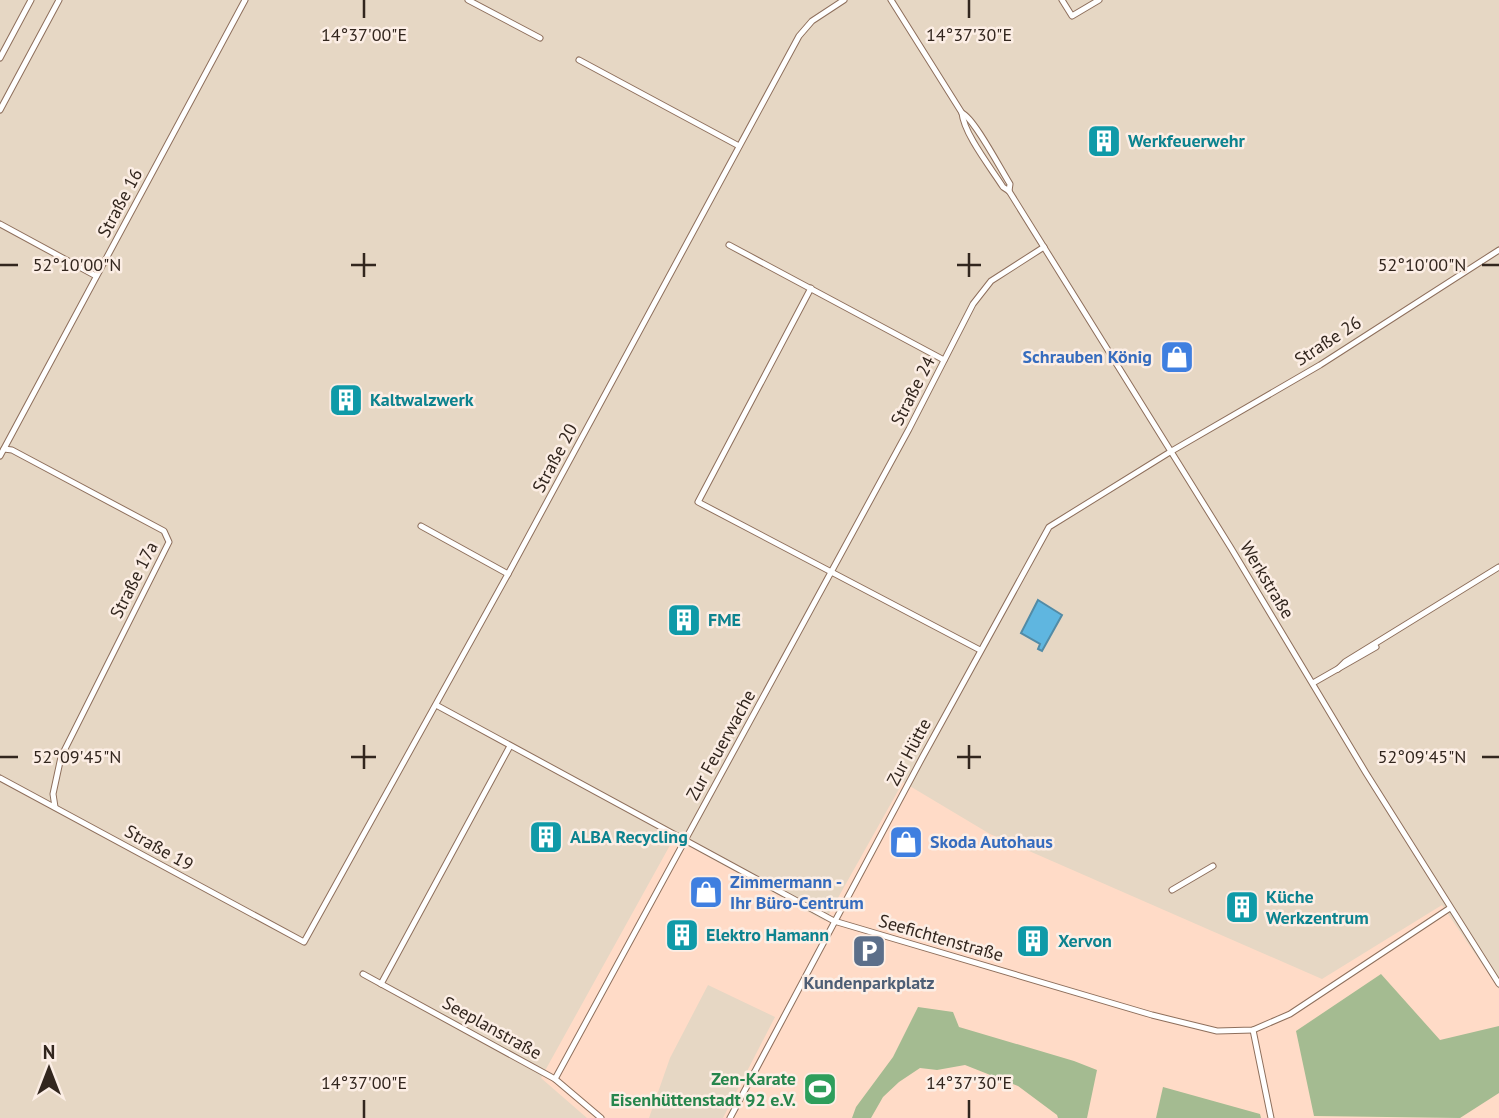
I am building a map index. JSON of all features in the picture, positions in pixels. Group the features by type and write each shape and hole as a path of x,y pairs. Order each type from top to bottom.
{"street":[{"path":"0,58 31,0"},
{"path":"0,110 59,0"},
{"name":"Straße 16","path":"0,456 245,0"},
{"path":"468,0 540,38"},
{"name":"Straße 20","path":"304,942 436,705 799,36 812,21 844,0"},
{"name":"Werkstraße","path":"891,0 961,113 976,144 1044,247 1499,984"},
{"path":"1062,0 1072,16 1099,0"},
{"path":"579,60 739,146"},
{"path":"0,224 96,276"},
{"path":"729,245 944,360"},
{"name":"Straße 24","path":"832,571 982,292 991,281 1044,247"},
{"name":"Straße 26","path":"1170,452 1320,365 1499,250"},
{"path":"811,288 698,502 979,650"},
{"name":"Straße 17a","path":"4,449 12,450 164,531 169,542 61,757 53,794 55,807"},
{"name":"Zur Hütte","path":"730,1118 979,650 1049,527 1170,452"},
{"path":"421,526 508,573"},
{"path":"1313,683 1359,658 1499,567"},
{"name":"Zur Feuerwache","path":"555,1079 832,571"},
{"name":"Seefichtenstraße","path":"436,705 834,921 1152,1015 1217,1031 1253,1030 1290,1014 1450,908"},
{"path":"381,984 510,746"},
{"name":"Straße 19","path":"0,778 304,942"},
{"path":"1172,890 1213,866"},
{"name":"Seeplanstraße","path":"363,974 555,1079 601,1118"},
{"path":"1253,1030 1270,1115"}],"shaded area":[{"path":"0,0 1499,0 1499,989 1442,905 1322,979 990,834 903,782 825,921 674,838 541,1078 587,1118 0,1118"},
{"path":"708,985 775,1017 723,1118 649,1118 670,1058"}],"green space":[{"path":"1381,974 1440,1040 1499,1026 1499,1093 1460,1118 1314,1116 1296,1031"},
{"path":"918,1007 953,1012 959,1027 1097,1070 1087,1118 1058,1118 1018,1086 965,1065 937,1070 920,1068 883,1097 871,1118 852,1118 856,1107 893,1057"},
{"path":"1163,1087 1260,1114 1261,1118 1156,1118"}],"water":[{"path":"1038,600 1062,615 1042,651 1038,649 1040,644 1021,633"}],"place":[{"name":"Werkfeuerwehr","path":"1104,141"},
{"name":"Schrauben König","path":"1177,357"},
{"name":"Kaltwalzwerk","path":"346,400"},
{"name":"FME","path":"684,620"},
{"name":"ALBA Recycling","path":"546,837"},
{"name":"Skoda Autohaus","path":"906,842"},
{"name":"Zimmermann - Ihr Büro-Centrum","path":"706,892"},
{"name":"Küche Werkzentrum","path":"1242,907"},
{"name":"Elektro Hamann","path":"682,935"},
{"name":"Xervon","path":"1033,941"},
{"name":"Kundenparkplatz","path":"869,951"},
{"name":"Zen-Karate Eisenhüttenstadt 92 e.V.","path":"820,1089"}]}
